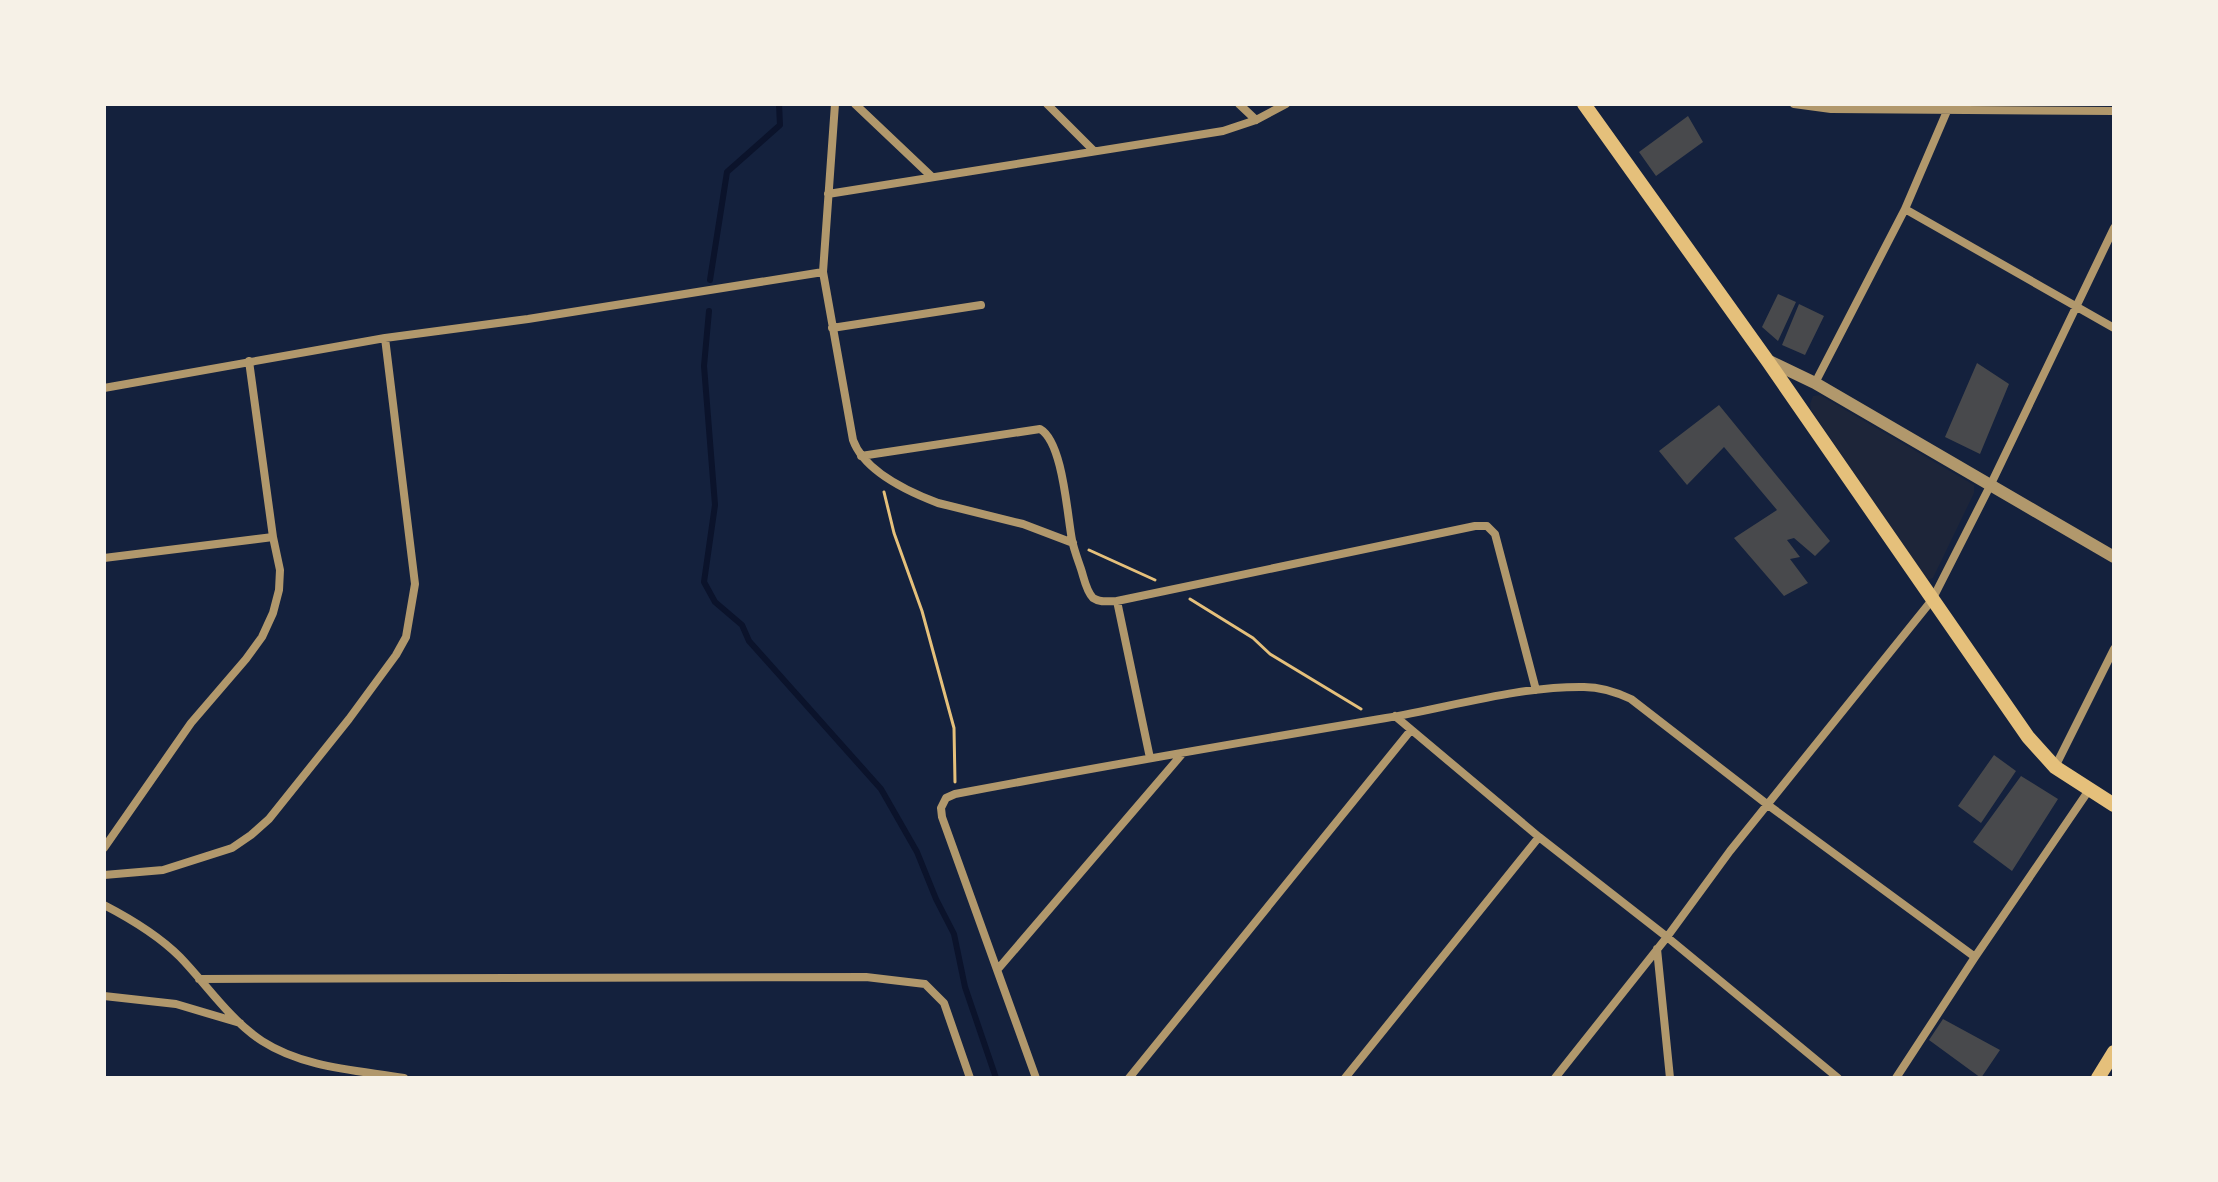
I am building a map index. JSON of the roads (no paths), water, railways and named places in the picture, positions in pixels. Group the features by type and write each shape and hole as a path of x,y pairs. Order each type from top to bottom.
{"main road":[{"path":"1584,104 1767,360 2028,737 2055,767 2114,805"},
{"path":"2098,1078 2114,1052"}],"street":[{"path":"835,104 823,272 853,440 861,456 896,483 938,503 1023,524 1073,543"},
{"path":"855,104 932,177"},
{"path":"1047,104 1094,151"},
{"path":"1239,104 1256,120"},
{"path":"828,194 1213,133 1256,120 1286,104"},
{"path":"1794,104 2095,108 2114,111"},
{"path":"1815,383 1905,209 1949,107"},
{"path":"1905,209 2114,328"},
{"path":"1555,1078 1667,937 1730,851 1932,600 2114,228"},
{"path":"104,388 385,338 528,319 823,272"},
{"path":"832,328 981,305"},
{"path":"104,875 163,870 232,848 251,835 269,819 349,719 406,637 415,584 385,338"},
{"path":"1767,360 1815,383 2114,557"},
{"path":"104,848 191,723 262,637 273,613 280,570 249,361"},
{"path":"861,456 1040,429 1048,434 1054,448 1073,543 1091,596 1101,602 1487,526 1495,534 1536,690"},
{"path":"104,558 273,537"},
{"path":"1117,601 1150,758"},
{"path":"2055,767 2114,649"},
{"path":"1036,1078 942,817 942,802 946,798 1150,758 1536,690 1600,688 1631,699 1768,805 1975,957"},
{"path":"1395,716 1539,837 1667,937 1838,1078"},
{"path":"1129,1078 1411,730"},
{"path":"998,969 1183,753"},
{"path":"1896,1078 2089,790"},
{"path":"1345,1078 1539,837"},
{"path":"104,905 161,940 260,1040 301,1060 404,1078"},
{"path":"1657,949 1670,1078"},
{"path":"199,979 866,977 925,984 944,1003 970,1078"},
{"path":"104,996 176,1004 241,1023"}],"waterway":[{"path":"710,280 727,172 780,125 779,104"},
{"path":"709,311 704,366 715,505 704,582 715,602 742,625 749,641 881,789 917,852 954,934 965,987 996,1078"}]}
